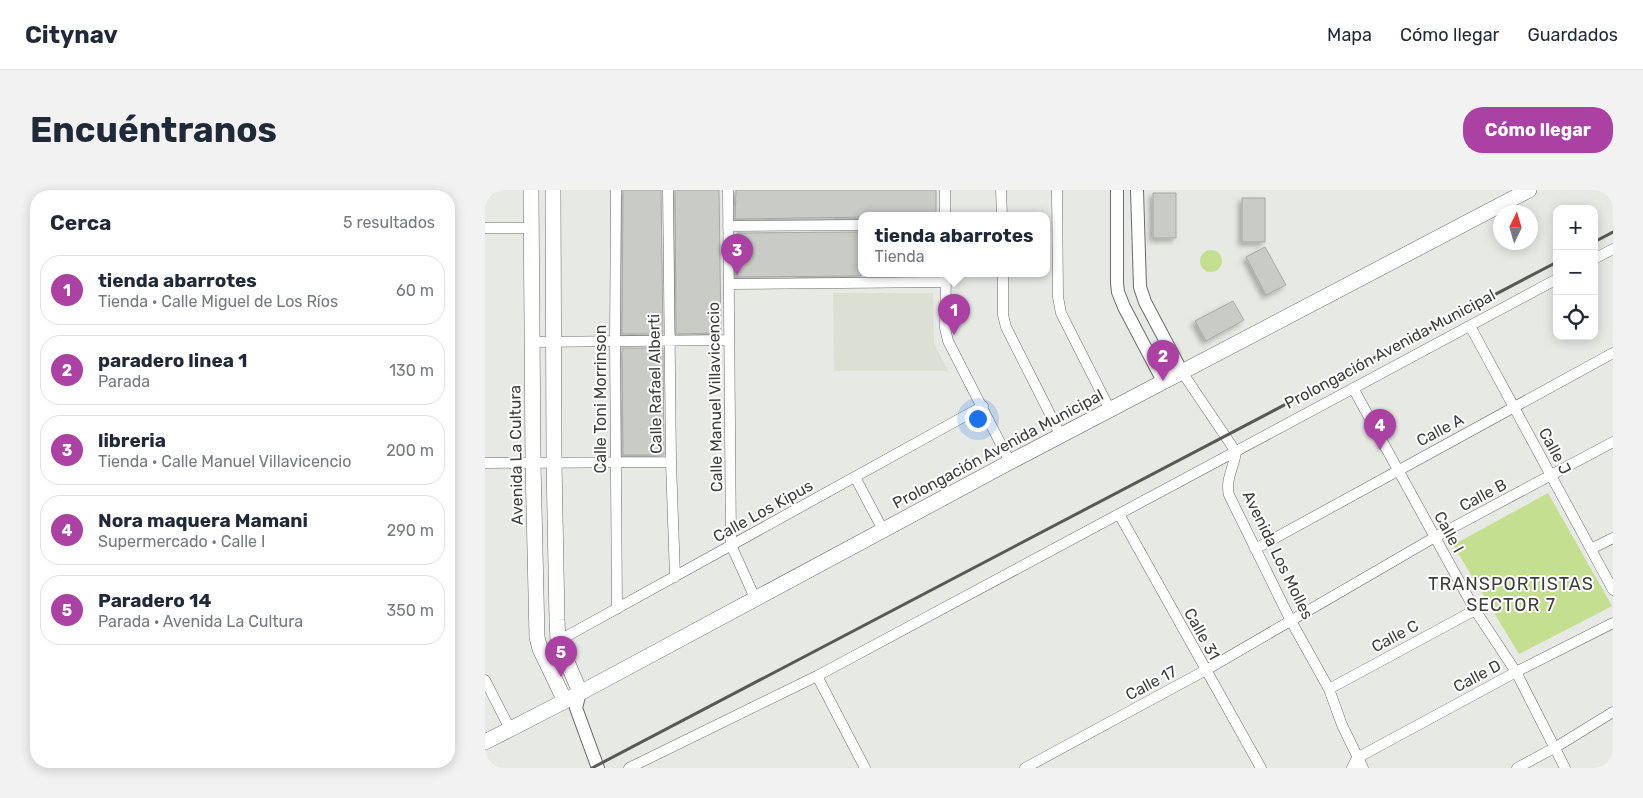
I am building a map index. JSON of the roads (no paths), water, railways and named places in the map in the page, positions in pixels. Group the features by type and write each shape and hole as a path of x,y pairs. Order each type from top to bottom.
{"main road":[{"name":"Avenida La Cultura","path":"531,190 533,463 537,637 540,649 571,704"},
{"path":"553,190 554,462 558,641 580,692"},
{"name":"Prolongación Avenida Municipal","path":"485,742 510,729 571,704 580,692 755,598 1529,190"}],"street":[{"name":"Calle Toni Morrinson","path":"616,190 615,462 617,609"},
{"name":"Calle Rafael Alberti","path":"668,190 671,462 675,577"},
{"name":"Calle Manuel Villavicencio","path":"728,190 731,545 755,598"},
{"path":"945,190 945,212"},
{"path":"1001,190 1002,212"},
{"path":"1057,190 1058,297 1061,313 1110,410"},
{"path":"1117,190 1118,292 1163,382"},
{"path":"1137,190 1140,287 1145,302 1182,372 1236,452"},
{"path":"729,226 858,225"},
{"path":"485,228 532,228"},
{"path":"1598,257 1613,249"},
{"path":"1003,277 1003,316 1006,327 1061,436"},
{"path":"729,284 946,278 945,328 949,341 1010,462"},
{"name":"Prolongación Avenida Municipal","path":"629,768 817,676 1553,281"},
{"name":"Calle J","path":"1470,326 1613,590"},
{"path":"532,342 729,340"},
{"name":"Calle A","path":"1255,548 1613,353"},
{"name":"Calle I","path":"1353,388 1475,610 1515,672 1556,747 1565,768"},
{"name":"Calle Los Kipus","path":"558,641 983,406"},
{"name":"Calle B","path":"1291,621 1435,537 1613,442"},
{"name":"Avenida Los Molles","path":"1236,452 1227,487 1229,495 1291,621 1329,689 1342,725 1363,768"},
{"path":"485,463 671,462"},
{"path":"855,477 883,530"},
{"name":"Calle 31","path":"1119,514 1261,768"},
{"path":"1591,550 1613,538"},
{"name":"Calle C","path":"1329,689 1475,610"},
{"name":"Calle 17","path":"1025,768 1291,621"},
{"name":"Calle D","path":"1357,758 1515,672 1613,622"},
{"path":"817,676 865,768"},
{"path":"485,680 510,729"},
{"name":"Avenida La Cultura","path":"571,704 598,768"},
{"path":"1517,768 1556,747 1613,712"},
{"path":"1352,768 1357,758"}],"railway":[{"path":"1598,240 1613,232"},
{"path":"592,768 1553,264"}],"place":[{"name":"libreria","path":"737,275"},
{"name":"tienda abarrotes","path":"954,335"},
{"name":"paradero linea 1","path":"1163,381"},
{"name":"Nora maquera Mamani","path":"1380,450"},
{"name":"Paradero 14","path":"561,677"}],"district":[{"name":"TRANSPORTISTAS SECTOR 7","path":"1511,594"}]}
